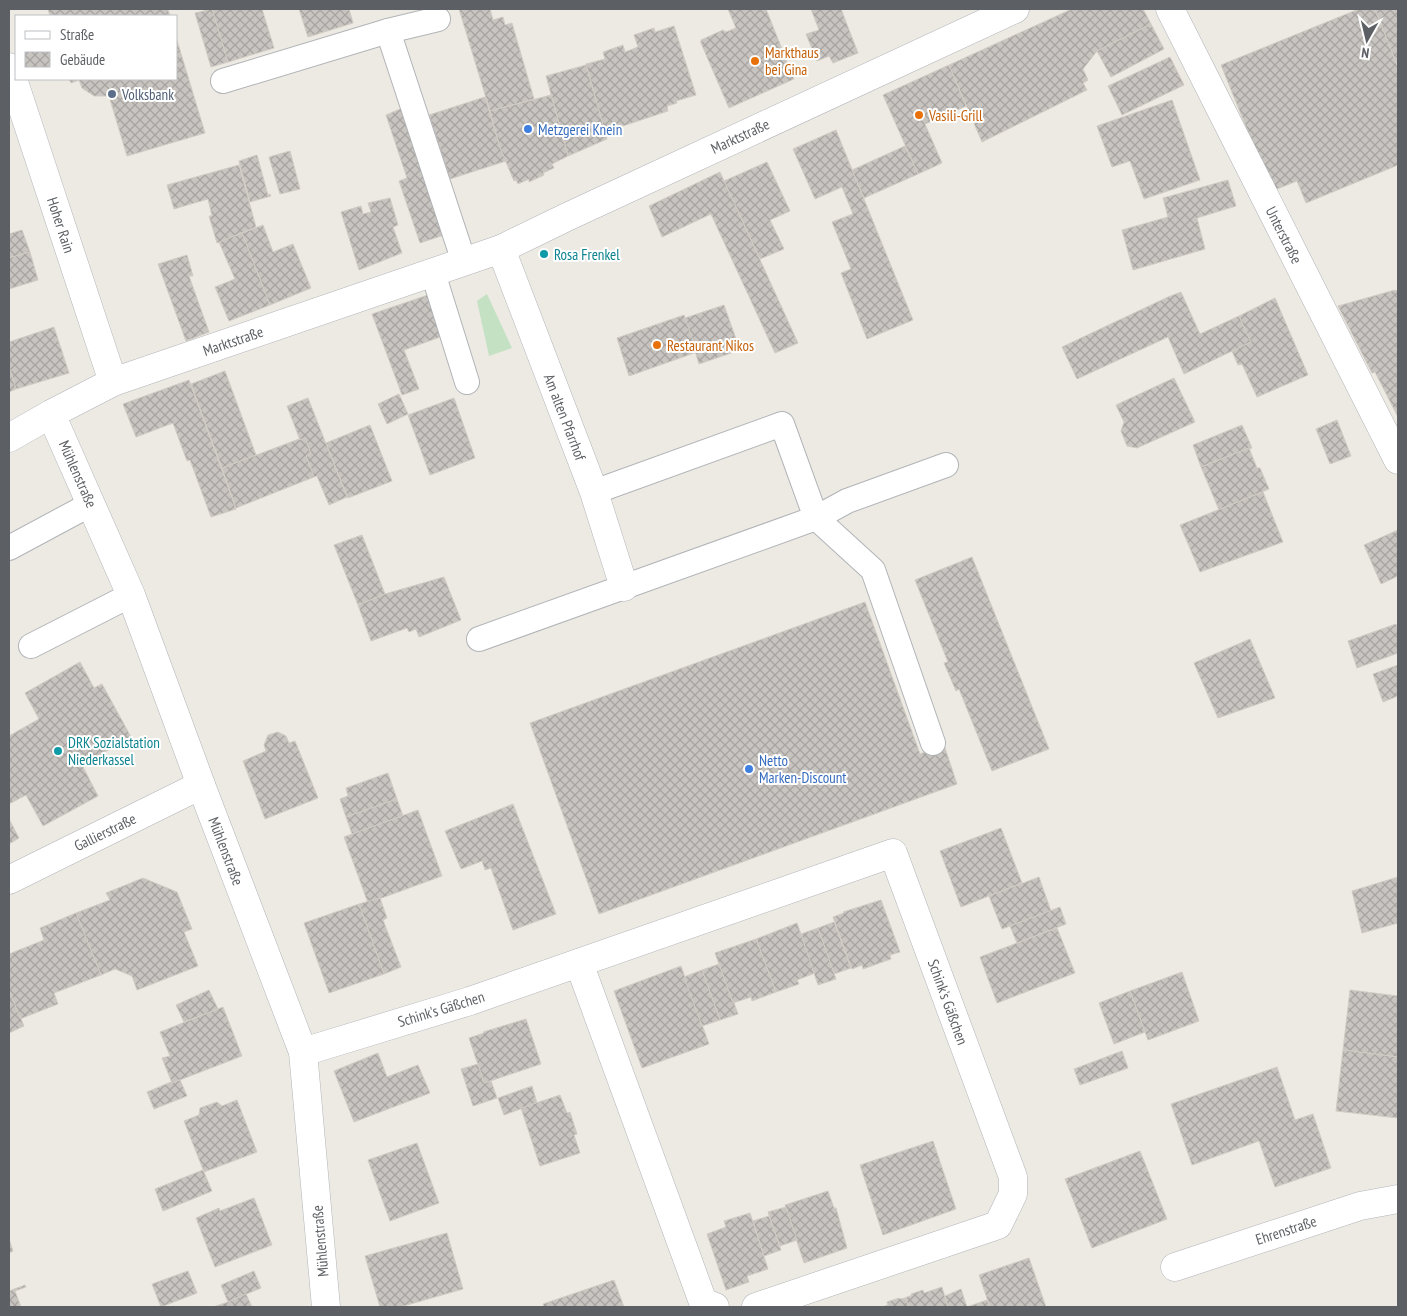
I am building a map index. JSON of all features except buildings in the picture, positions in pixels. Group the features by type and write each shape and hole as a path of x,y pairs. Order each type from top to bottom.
{"street":[{"name":"Marktstraße","path":"9,438 112,382 501,249 1015,9"},
{"name":"Unterstraße","path":"1170,9 1398,460"},
{"name":"Hoher Rain","path":"9,67 112,382"},
{"name":"Am alten Pfarrhof","path":"501,249 594,492 624,587"},
{"name":"Mühlenstraße","path":"51,414 131,595 303,1052 326,1307"},
{"name":"Gallierstraße","path":"9,880 201,785"},
{"name":"Schink's Gäßchen","path":"303,1052 470,1001 893,852 1013,1177 1013,1194 998,1225 756,1307"},
{"path":"578,963 703,1302 715,1307"},
{"name":"Ehrenstraße","path":"1175,1267 1360,1206 1398,1199"}],"lane":[{"path":"223,81 388,31 438,19"},
{"path":"388,31 464,262"},
{"path":"433,273 467,382"},
{"path":"594,492 782,424 816,518 872,570 933,744"},
{"path":"479,639 816,518 847,501 946,465"},
{"path":"9,548 91,504"},
{"path":"31,646 131,595"}],"green space":[{"path":"487,294 512,348 489,356 477,301"}],"place":[{"name":"Markthaus bei Gina","path":"755,61"},
{"name":"Volksbank","path":"112,94"},
{"name":"Vasili-Grill","path":"919,115"},
{"name":"Metzgerei Knein","path":"528,129"},
{"name":"Rosa Frenkel","path":"544,254"},
{"name":"Restaurant Nikos","path":"657,345"},
{"name":"DRK Sozialstation Niederkassel","path":"58,751"},
{"name":"Netto Marken-Discount","path":"749,769"}]}
